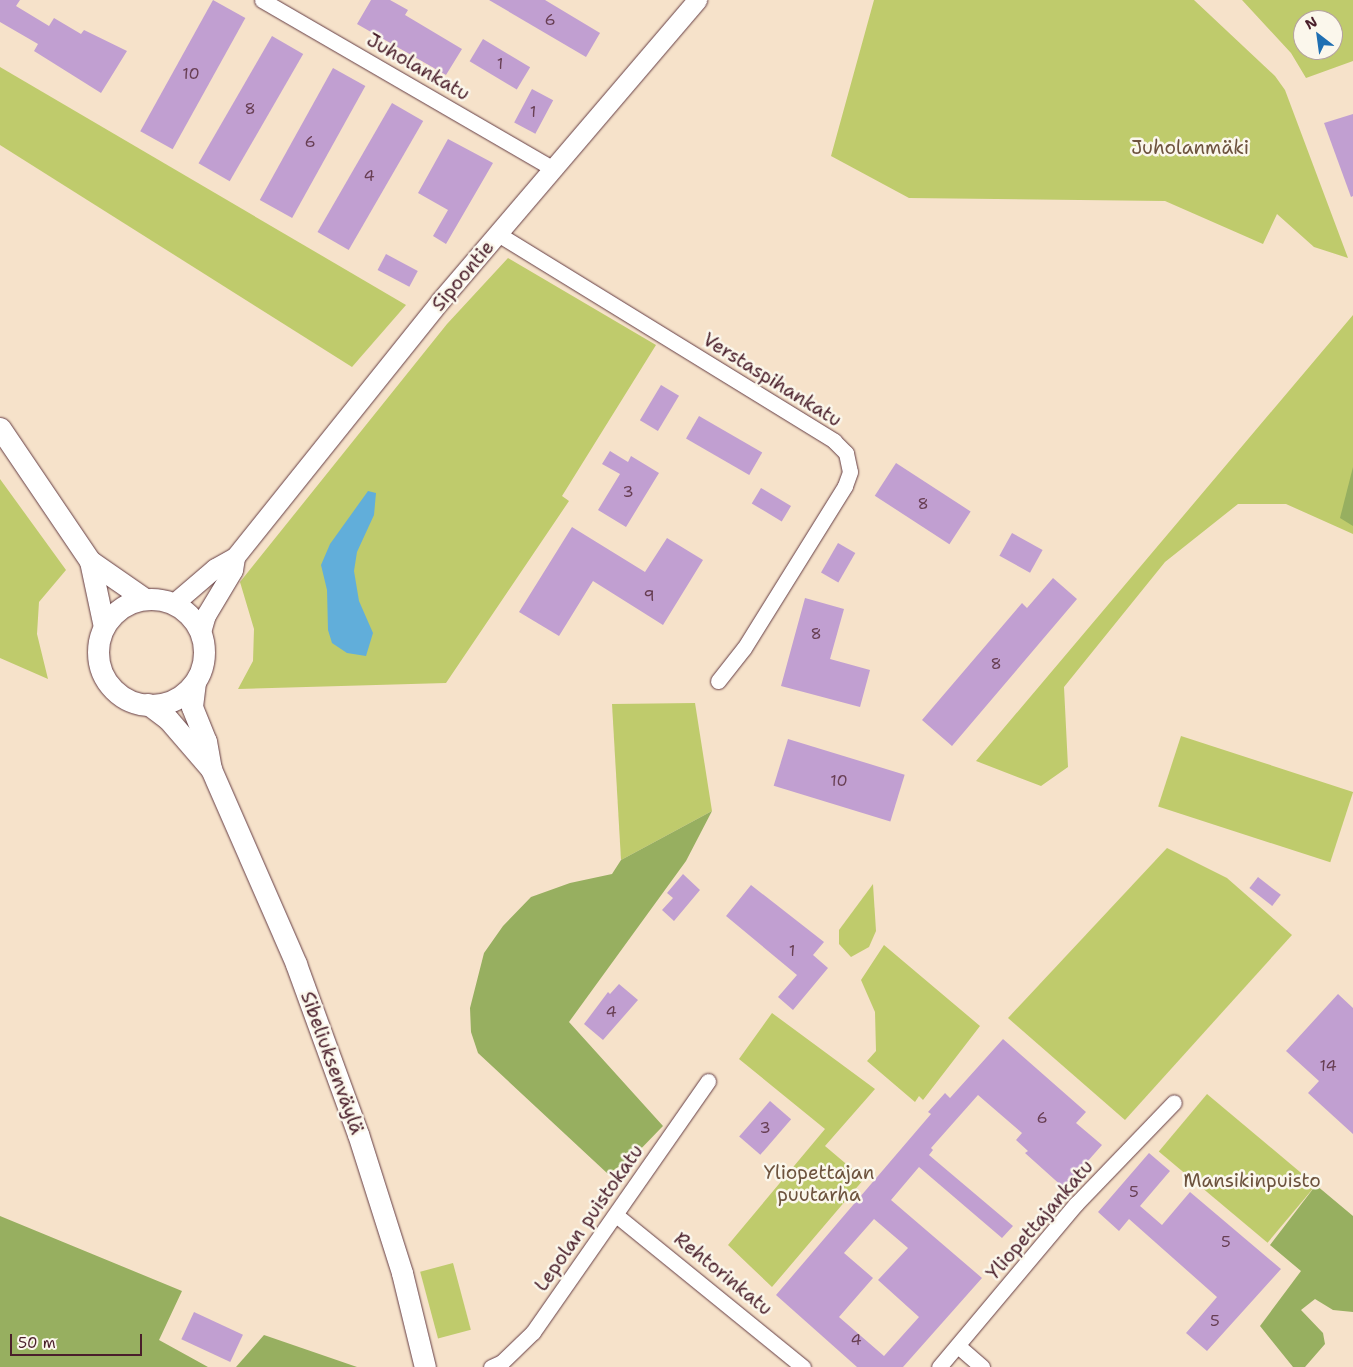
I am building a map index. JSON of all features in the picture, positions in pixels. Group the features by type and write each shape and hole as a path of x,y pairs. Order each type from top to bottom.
{"main road":[{"path":"0,428 90,561 146,599 172,604 192,617 201,632 203,657 195,682 182,695 166,703 148,704 131,700 116,691 105,677 99,660 99,643 104,627 115,613 129,604 146,599"},
{"path":"90,561 104,627"},
{"name":"Sibeliuksenväylä","path":"195,682 192,707 206,741 211,769 296,964 358,1134 402,1273 425,1367"},
{"name":"Sibeliuksenväylä","path":"148,704 168,719 211,769"}],"street":[{"name":"Juholankatu","path":"262,0 553,169"},
{"name":"Sipoontie","path":"172,604 215,568 235,557 498,234 697,0"},
{"name":"Verstaspihankatu","path":"498,234 834,441 846,453 850,472 845,486 744,648 718,681"},
{"name":"Sipoontie","path":"201,632 206,615 233,570 235,557"},
{"name":"Lepolan puistokatu","path":"491,1367 502,1362 533,1332 708,1082"},
{"name":"Yliopettajankatu","path":"939,1367 1076,1204 1174,1102"},
{"name":"Rehtorinkatu","path":"616,1215 804,1367"},
{"path":"958,1346 982,1367"}],"green space":[{"name":"Juholanmäki","path":"874,0 1194,0 1275,76 1285,90 1348,258 1314,247 1277,214 1263,244 1165,201 909,198 831,156"},
{"path":"1242,0 1353,0 1353,61 1306,78 1295,60 1343,60 1343,10 1293,10 1293,56"},
{"path":"0,67 406,305 352,367 0,145"},
{"path":"508,258 656,345 562,496 569,501 446,683 238,689 253,661 254,629 240,582 447,324"},
{"path":"1353,315 1353,534 1286,504 1238,504 1165,562 1064,687 1068,767 1041,786 976,761"},
{"path":"1353,467 1353,526 1340,518"},
{"path":"0,479 66,570 39,602 37,634 48,679 0,658"},
{"path":"695,703 712,811 621,860 612,704"},
{"path":"1181,736 1353,792 1330,862 1158,806"},
{"path":"712,811 686,861 569,1022 663,1126 632,1158 608,1174 478,1053 471,1032 470,1008 484,953 503,926 531,897 570,883 612,874 621,860"},
{"path":"1167,848 1227,878 1292,935 1125,1120 1008,1018"},
{"path":"873,884 876,931 869,947 851,957 839,944 839,930"},
{"path":"884,945 980,1026 923,1100 919,1096 915,1102 867,1061 876,1051 875,1012 861,980"},
{"name":"Yliopettajan puutarha","path":"772,1013 875,1089 825,1146 864,1179 772,1287 728,1245 825,1129 739,1059"},
{"name":"Mansikinpuisto","path":"1207,1094 1316,1185 1268,1243 1159,1151"},
{"path":"1316,1185 1353,1216 1353,1312 1333,1310 1315,1299 1301,1310 1323,1333 1325,1344 1305,1367 1293,1367 1260,1326 1301,1271 1270,1245"},
{"path":"0,1216 182,1291 159,1340 208,1367 0,1367"},
{"path":"453,1263 471,1330 438,1338 420,1272"},
{"path":"264,1335 357,1367 236,1367"}],"water":[{"path":"368,491 376,493 374,515 357,552 354,571 359,601 373,633 366,656 347,653 332,643 328,630 327,590 321,565 330,544"}],"building":[{"path":"0,0 20,0 16,6 49,26 54,18 81,34 84,30 127,51 101,93 34,51 38,44 0,22"},
{"path":"213,0 245,18 173,149 140,131"},
{"path":"371,0 390,0 408,10 405,15 462,49 446,75 357,24"},
{"path":"489,0 545,0 600,33 586,57"},
{"path":"272,36 303,54 230,181 198,163"},
{"path":"483,39 530,67 517,90 470,61"},
{"path":"333,68 365,86 292,218 260,200"},
{"path":"532,89 553,100 535,134 514,123"},
{"path":"392,103 423,121 349,250 318,232"},
{"path":"1353,114 1353,196 1351,197 1324,123"},
{"path":"448,139 493,163 446,244 433,236 448,210 418,193"},
{"path":"386,254 418,271 409,287 378,270"},
{"path":"661,385 679,396 658,431 640,420"},
{"path":"699,416 762,452 749,475 686,439"},
{"path":"610,451 628,462 631,456 659,473 626,527 598,510 620,474 602,464"},
{"path":"896,463 971,511 949,544 875,496"},
{"path":"761,488 791,506 782,521 752,503"},
{"path":"572,527 645,572 667,538 703,560 663,625 593,581 559,636 519,612"},
{"path":"1012,533 1043,550 1030,573 999,556"},
{"path":"838,543 855,553 838,582 821,572"},
{"path":"1053,578 1077,599 952,746 922,720 1022,603 1027,608"},
{"path":"805,598 844,609 830,659 870,670 860,707 781,686"},
{"path":"788,739 905,775 890,822 774,786"},
{"path":"683,874 700,890 674,921 662,910 673,898 667,893"},
{"path":"1258,877 1281,895 1272,906 1249,888"},
{"path":"751,885 824,942 813,955 828,968 793,1010 778,997 797,975 726,916"},
{"path":"619,984 638,1000 603,1040 584,1024 608,992 610,994"},
{"path":"1338,994 1353,1008 1353,1134 1308,1093 1319,1081 1286,1051"},
{"path":"1003,1039 1086,1112 1076,1123 1102,1145 1064,1188 1025,1153 1028,1151 1016,1140 1022,1133 978,1095 931,1148 933,1150 929,1155 1013,1226 1002,1238 919,1167 891,1200 982,1278 903,1367 857,1367 776,1295 931,1114 928,1112 945,1093 950,1098","holes":["874,1219 908,1248 878,1280 919,1317 884,1356 839,1317 873,1278 844,1253"]},
{"path":"770,1101 791,1119 760,1155 739,1136"},
{"path":"1149,1153 1170,1171 1140,1206 1162,1225 1190,1192 1281,1269 1207,1351 1186,1333 1217,1297 1129,1219 1119,1231 1098,1212"},
{"path":"194,1312 243,1335 230,1362 181,1339"}]}
